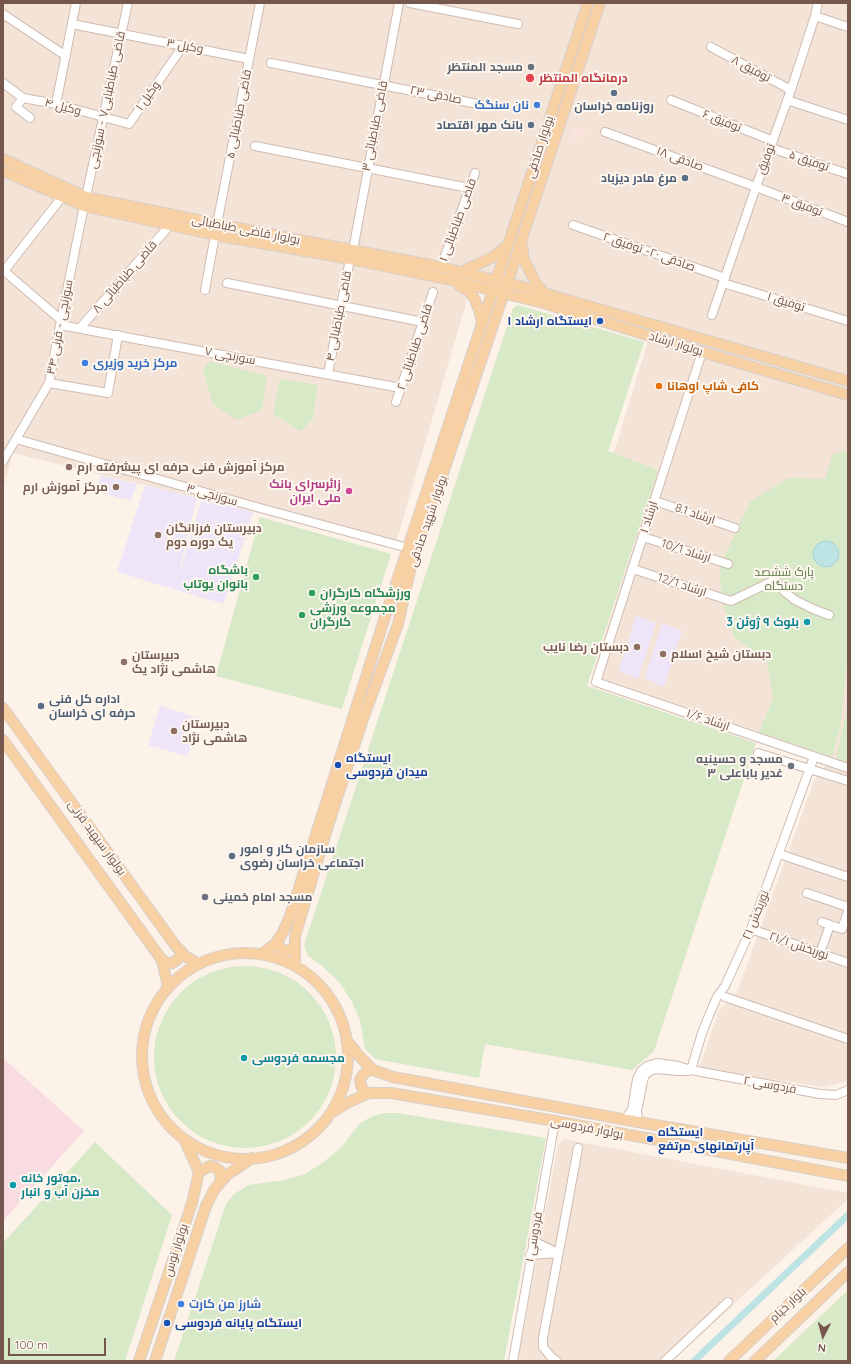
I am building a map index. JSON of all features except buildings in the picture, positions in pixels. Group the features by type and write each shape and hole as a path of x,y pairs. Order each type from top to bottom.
{"main road":[{"name":"بولوار صادقی","path":"495,286 588,3"},
{"name":"بولوار صادقی","path":"522,239 600,3"},
{"name":"بولوار قاضی طباطبائی","path":"3,158 85,202 170,225 215,235 441,268 461,272 495,286"},
{"name":"بولوار قاضی طباطبائی","path":"3,172 62,198 218,224 352,254 451,280 495,286"},
{"path":"522,239 524,260 536,284 546,295"},
{"name":"بولوار شهید صادقی","path":"295,966 294,946 299,918 363,719 398,624 410,571 522,239"},
{"path":"461,272 494,257 508,245"},
{"path":"451,280 469,291 479,310 482,323"},
{"path":"495,286 506,288"},
{"name":"بولوار شهید صادقی","path":"262,954 280,937 290,916 384,620 495,286"},
{"name":"بولوار ارشاد","path":"506,288 546,295 848,382"},
{"name":"بولوار ارشاد","path":"506,288 543,303 848,395"},
{"path":"384,620 398,624"},
{"name":"بولوار سپهبد قرنی","path":"3,708 181,951 185,956 197,963"},
{"name":"بولوار سپهبد قرنی","path":"3,740 162,960 168,987"},
{"path":"280,937 278,944 279,948 284,951 290,950 294,946"},
{"path":"162,960 167,963 172,963 177,960 181,951"},
{"path":"262,954 275,957 295,966 316,981 330,997 340,1016 348,1042 347,1072 341,1094 330,1114 313,1133 294,1146 277,1153 252,1158 230,1157 206,1151 184,1139 165,1120 148,1092 142,1069 143,1039 150,1014 168,987 197,963 223,955 262,954"},
{"name":"بولوار فردوسی","path":"348,1042 373,1070 393,1077 624,1120 848,1158"},
{"path":"369,1093 364,1091 360,1080 367,1071 373,1070"},
{"name":"بولوار فردوسی","path":"330,1114 349,1102 369,1093 391,1093 555,1121 848,1176"},
{"path":"184,1139 199,1172 210,1166 216,1168 220,1171 221,1181"},
{"name":"بولوار توس","path":"155,1361 206,1206 214,1190 226,1175 252,1158"},
{"name":"بولوار توس","path":"140,1361 192,1203 199,1172"},
{"name":"بلوار خیام","path":"729,1361 848,1248"},
{"name":"بلوار خیام","path":"755,1361 848,1272"}],"street":[{"path":"56,104 76,3"},
{"name":"قاضی طباطبایی۷ - سوزنچی","path":"85,202 128,3"},
{"name":"قاضی طباطبائی ۵","path":"218,224 260,3"},
{"name":"قاضی طباطبائی ۳","path":"352,254 399,3"},
{"path":"410,3 518,24"},
{"name":"توفیق","path":"712,315 791,90 815,16 817,3"},
{"path":"3,14 66,56"},
{"path":"815,16 848,27"},
{"name":"وکيل ۳","path":"72,24 249,59"},
{"name":"وکيل ۱","path":"103,117 129,124 183,46"},
{"name":"توفیق ۸","path":"711,47 791,90"},
{"name":"صادقی ۲۳","path":"271,63 488,106"},
{"path":"3,83 23,98 16,107 30,118"},
{"name":"وکيل ۴","path":"23,98 56,104 103,117"},
{"name":"توفیق ۶","path":"672,100 772,145"},
{"path":"787,100 848,120"},
{"name":"صادقی ۱۸","path":"605,132 756,187"},
{"name":"توفیق ۵","path":"772,145 848,174"},
{"path":"255,146 469,188"},
{"name":"قاضی طباطبائی ۱","path":"441,268 475,173"},
{"name":"توفیق ۳","path":"756,187 848,222"},
{"path":"60,322 4,271 62,198"},
{"name":"سوزنچی - قرنی ۳۴","path":"3,461 49,383 85,202"},
{"name":"قاضی طباطبائی ۸","path":"80,328 170,225"},
{"name":"صادقی ۲۰- توفیق ۲","path":"573,225 724,281"},
{"path":"205,290 215,235"},
{"name":"قاضی طباطبائی ۴","path":"328,374 352,254"},
{"name":"توفیق ۱","path":"724,281 848,321"},
{"path":"227,283 423,322"},
{"name":"قاضی طباطبائی ۲","path":"396,402 433,292"},
{"name":"سوزنچی ۷","path":"60,322 80,328 401,388"},
{"path":"49,383 108,393 118,335"},
{"name":"ارشاد ۱","path":"596,682 702,352"},
{"name":"سوزنچی ۳","path":"16,439 408,548"},
{"name":"ارشاد 8.1","path":"655,501 735,528"},
{"name":"ارشاد 10/1","path":"643,537 728,564"},
{"name":"ارشاد 12/1","path":"633,569 731,601 775,580 785,592 795,600 812,609 829,615"},
{"name":"ارشاد ۱/۶","path":"596,682 848,768"},
{"path":"758,753 848,781"},
{"name":"نوربخش ۲۱","path":"691,1070 702,1033 710,1013 725,986 751,929 780,854 810,769 817,758"},
{"path":"780,854 848,877"},
{"path":"807,893 848,907"},
{"path":"820,953 826,924 842,929 848,911"},
{"name":"نوربخش ۲۱/۱","path":"751,929 848,963"},
{"path":"725,997 848,1039"},
{"name":"فردوسی ۲","path":"624,1120 632,1110 637,1079 641,1071 647,1066 657,1063 820,1094 836,1095 848,1090"},
{"name":"فردوسی ۲","path":"638,1122 637,1111 645,1075 650,1071 658,1069 678,1071 691,1070"},
{"name":"فردوسی ۱","path":"513,1357 555,1121"},
{"path":"557,1361 551,1357 543,1347 543,1338 578,1148"},
{"path":"533,1241 558,1253"},
{"path":"530,1255 558,1253"},
{"path":"665,1361 728,1302"}],"shaded area":[{"path":"3,3 848,3 848,1081 823,1087 699,1068 719,1010 737,992 814,781 832,757 592,675 658,469 613,456 655,318 474,276 395,546 13,453 3,490"},
{"path":"574,128 588,132 568,143"},
{"name":"مرکز آموزش ارم","path":"101,475 137,484 131,501 95,491"},
{"path":"145,485 197,498 177,580 202,499 253,512 224,604 117,572"},
{"name":"دبستان رضا نایب","path":"636,616 656,623 638,679 619,671"},
{"name":"دبستان شیخ اسلام","path":"662,623 682,631 664,687 645,678"},
{"name":"دبیرستان هاشمی نژاد","path":"160,706 198,718 188,756 148,745"},
{"path":"3,1058 84,1131 3,1221"},
{"path":"564,1139 848,1193 848,1199 672,1361 524,1361 518,1358 558,1145"}],"green space":[{"path":"518,305 644,342 608,451 658,470 587,686 756,743 654,1051 632,1070 485,1044 479,1078 375,1059 365,1049 360,1020 351,1000 339,982 321,965 308,956 304,945 513,308"},
{"path":"209,361 267,376 262,410 237,420 213,404 203,371"},
{"path":"280,379 318,385 313,419 300,431 273,414"},
{"name":"پارک‌ ششصد دستگاه","path":"848,450 848,652 840,729 832,757 759,732 773,698 767,662 734,637 721,600 720,566 750,502 788,478 825,479 833,454"},
{"name":"مجموعه ورزشی کارگران","path":"260,517 391,554 342,709 216,676"},
{"path":"848,707 848,762 836,758"},
{"path":"236,966 254,966 280,973 296,981 315,999 321,1006 329,1022 336,1048 336,1066 329,1092 321,1108 303,1127 296,1133 271,1144 254,1148 236,1148 210,1141 194,1133 169,1108 161,1092 156,1075 154,1066 154,1048 161,1022 169,1006 194,981 210,973 227,968"},
{"path":"384,1113 398,1113 546,1138 504,1361 174,1361 226,1204 233,1195 248,1185 285,1180 305,1174 341,1148 360,1123 373,1116"},
{"path":"95,1142 172,1215 125,1361 3,1361 3,1243"},
{"path":"848,1290 848,1361 773,1361"}],"water":[{"path":"826,541 835,545 839,554 835,563 826,567 817,563 813,554 817,545"}],"waterway":[{"path":"694,1361 848,1215"}],"place":[{"name":"مسجد المنتظر","path":"531,67"},
{"name":"درمانگاه المنتظر","path":"530,78"},
{"name":"روزنامه خراسان","path":"614,93"},
{"name":"نان سنگک","path":"537,105"},
{"name":"بانک مهر اقتصاد","path":"531,125"},
{"name":"مرغ مادر دیزباد","path":"685,178"},
{"name":"ایستگاه ارشاد ۱","path":"600,321"},
{"name":"مرکز خرید وزیری","path":"85,363"},
{"name":"کافی شاپ اوهانا","path":"659,386"},
{"name":"مرکز آموزش فنی حرفه ای پیشرفته ارم","path":"69,467"},
{"name":"مرکز آموزش ارم","path":"116,487"},
{"name":"زائرسرای بانک ملی ایران","path":"349,491"},
{"name":"دبیرستان فرزانگان یک دوره دوم","path":"158,535"},
{"name":"باشگاه بانوان یوتاب","path":"256,577"},
{"name":"ورزشگاه کارگران","path":"312,593"},
{"name":"مجموعه ورزشی کارگران","path":"302,615"},
{"name":"بلوک ۹ ژوئن 3","path":"807,622"},
{"name":"دبستان رضا نایب","path":"637,647"},
{"name":"دبستان شیخ اسلام","path":"663,654"},
{"name":"دبیرستان هاشمی نژاد یک","path":"124,662"},
{"name":"اداره کل فنی حرفه ای خراسان","path":"41,706"},
{"name":"دبیرستان هاشمی نژاد","path":"174,731"},
{"name":"ایستگاه میدان فردوسی","path":"338,765"},
{"name":"مسجد و حسینیه غدیر باباعلی ۳","path":"791,766"},
{"name":"سازمان کار و امور اجتماعی خراسان رضوی","path":"232,856"},
{"name":"مسجد امام خمینی","path":"205,897"},
{"name":"مجسمه فردوسی","path":"244,1058"},
{"name":"ایستگاه آپارتمانهای مرتفع","path":"650,1139"},
{"name":"موتور خانه، مخزن آب و انبار","path":"13,1185"},
{"name":"شارز من کارت","path":"181,1304"},
{"name":"ایستگاه پایانه فردوسی","path":"167,1323"}]}
